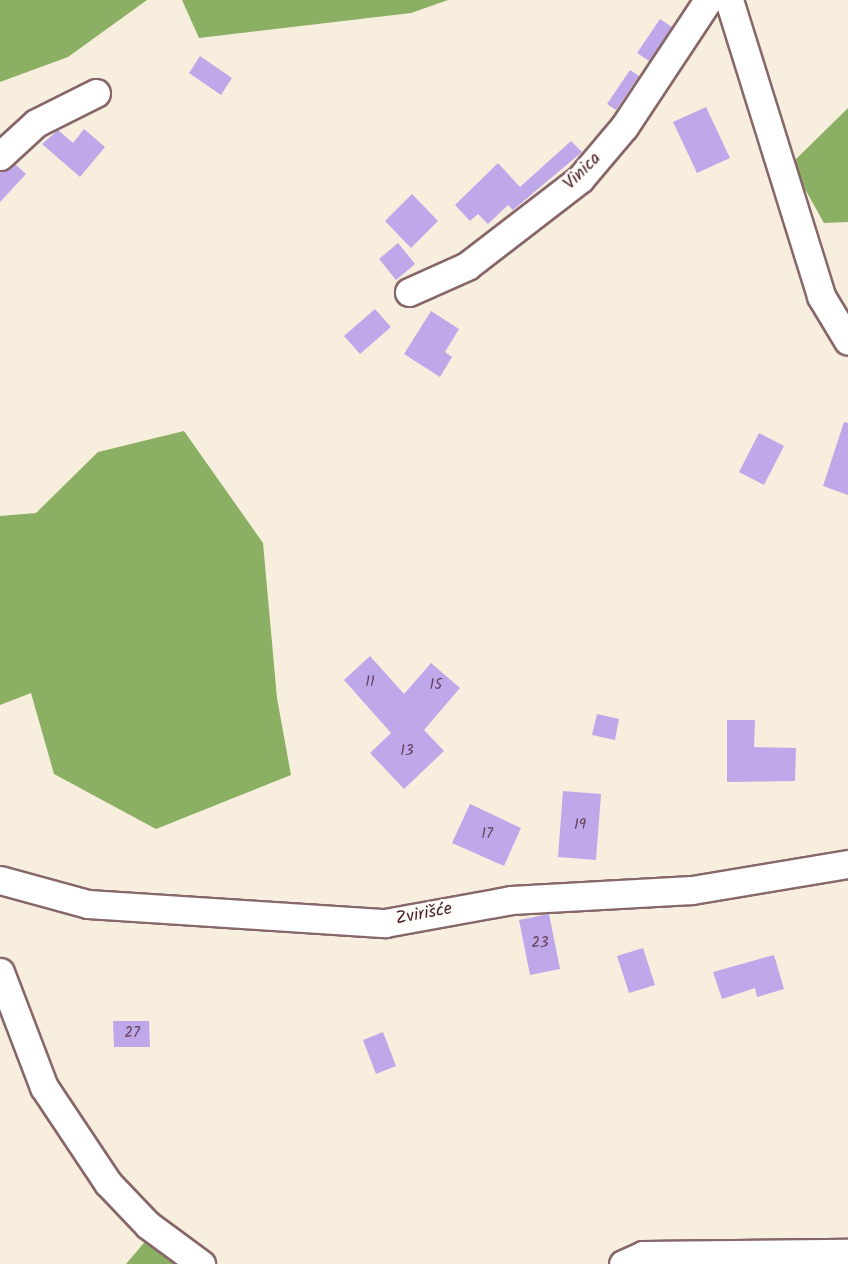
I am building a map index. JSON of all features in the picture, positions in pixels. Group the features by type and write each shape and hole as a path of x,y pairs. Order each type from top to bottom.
{"street":[{"name":"Vinica","path":"409,292 468,266 580,179 624,127 708,0"},
{"path":"729,0 821,296 848,340"},
{"path":"0,156 36,123 96,93"},
{"name":"Zvirišće","path":"0,880 88,904 385,923 511,900 692,890 848,864"},
{"path":"0,972 44,1087 108,1183 148,1225 201,1264"},
{"path":"623,1264 655,1255 848,1253"}],"green space":[{"path":"0,0 147,0 68,57 0,82"},
{"path":"182,0 448,0 411,13 199,38"},
{"path":"848,108 848,222 824,223 791,164"},
{"path":"184,431 263,543 277,698 291,775 156,829 54,774 31,693 0,705 0,516 36,513 98,452"},
{"path":"149,1237 179,1264 126,1264"}],"building":[{"path":"660,19 672,27 649,61 637,53"},
{"path":"200,56 232,78 221,95 189,73"},
{"path":"630,70 639,76 616,110 607,104"},
{"path":"706,107 730,158 697,173 673,122"},
{"path":"84,129 105,147 80,177 42,144 58,130 73,143"},
{"path":"571,141 582,152 513,210 508,205 488,224 478,214 470,221 455,205 498,163 520,187"},
{"path":"15,164 26,174 0,202 0,171"},
{"path":"412,194 438,221 411,248 385,221"},
{"path":"398,243 415,264 396,280 379,259"},
{"path":"375,309 391,327 360,354 344,336"},
{"path":"431,311 459,329 445,352 452,357 440,377 404,354"},
{"path":"844,422 848,423 848,495 823,486"},
{"path":"759,433 784,446 764,485 739,472"},
{"path":"370,656 404,694 431,663 460,688 424,730 444,751 404,789 370,753 391,733 344,680"},
{"path":"597,714 619,719 615,740 592,735"},
{"path":"727,720 755,720 754,747 796,748 795,781 727,782"},
{"path":"563,791 601,794 596,860 558,857"},
{"path":"470,804 521,828 504,866 452,843"},
{"path":"549,914 560,969 530,975 519,920"},
{"path":"643,948 655,985 629,993 617,956"},
{"path":"774,955 784,989 757,997 755,988 722,999 713,972"},
{"path":"113,1021 149,1021 150,1047 114,1047"},
{"path":"383,1032 396,1066 376,1074 363,1040"}]}
